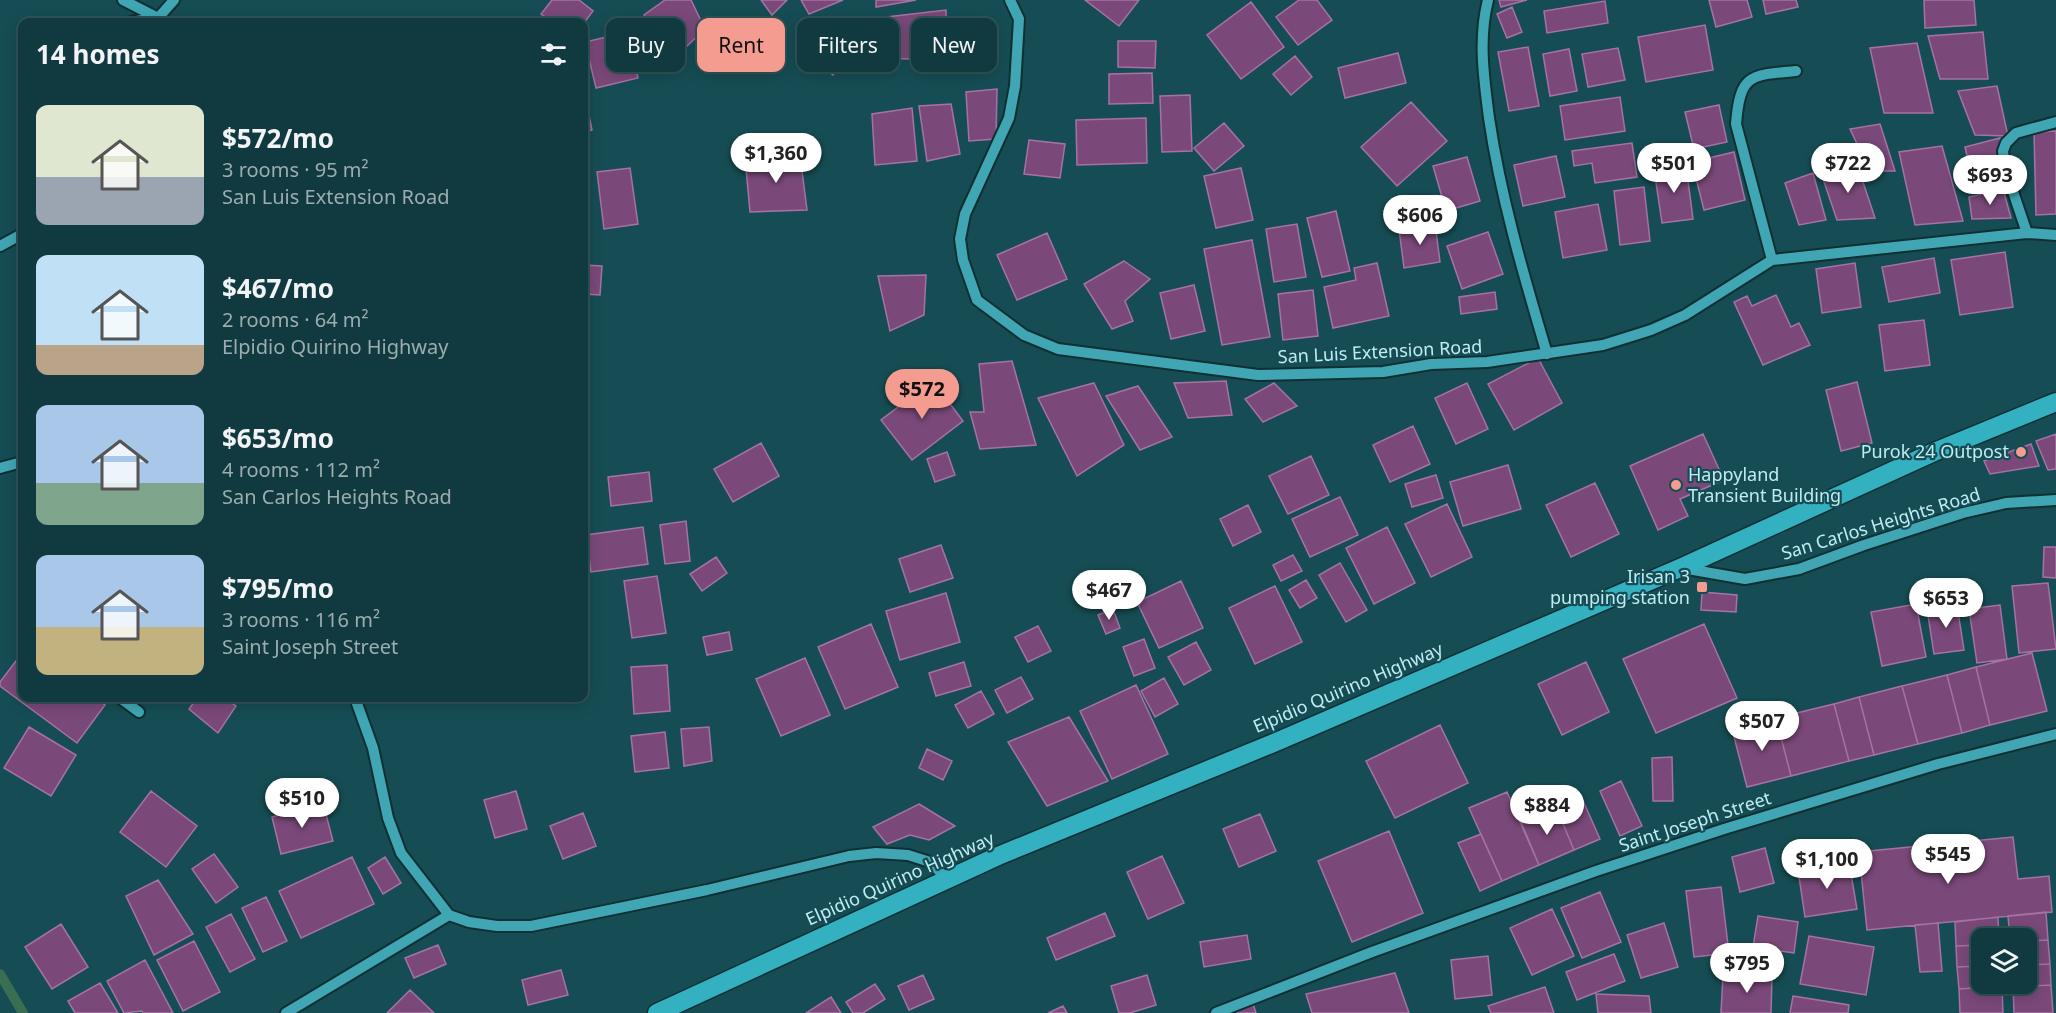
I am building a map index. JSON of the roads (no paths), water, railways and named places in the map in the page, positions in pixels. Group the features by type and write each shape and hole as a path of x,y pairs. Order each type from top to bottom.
{"highway":[{"name":"Elpidio Quirino Highway","path":"657,1013 999,856 1276,742 1680,568 1934,452 2056,402"}],"street":[{"path":"123,0 156,18"},
{"path":"161,18 174,0"},
{"name":"San Luis Extension Road","path":"1010,0 1019,19 1015,86 1009,118 964,214 960,239 963,260 977,300 1024,335 1058,349 1258,375 1383,372 1431,364 1487,362 1603,345 1651,330 1685,315 1772,260 2027,233 2056,235"},
{"path":"1488,0 1483,20 1482,48 1484,82 1496,166 1520,264 1547,354"},
{"path":"1772,260 1736,124 1738,103 1744,87 1756,75 1796,71"},
{"path":"2027,233 2005,168 2003,151 2006,143 2016,133 2056,122"},
{"path":"0,246 18,236"},
{"path":"0,468 18,463"},
{"name":"San Carlos Heights Road","path":"1680,568 1745,579 1799,569 1963,513 2006,503 2056,500"},
{"path":"125,702 139,712"},
{"path":"356,702 373,748 388,818 401,854 449,915 469,922 497,926 531,926 696,892 849,856 876,853 908,855 930,862 948,880"},
{"name":"Saint Joseph Street","path":"1216,1013 1372,952 1606,868 1724,829 1938,764 2056,734"},
{"path":"286,1013 449,915"}],"waterway":[{"path":"0,974 23,1013"}],"place":[{"name":"Purok 24 Outpost","path":"2021,452"},
{"name":"Happyland Transient Building","path":"1676,485"},
{"name":"Irisan 3 pumping station","path":"1702,587"}]}
